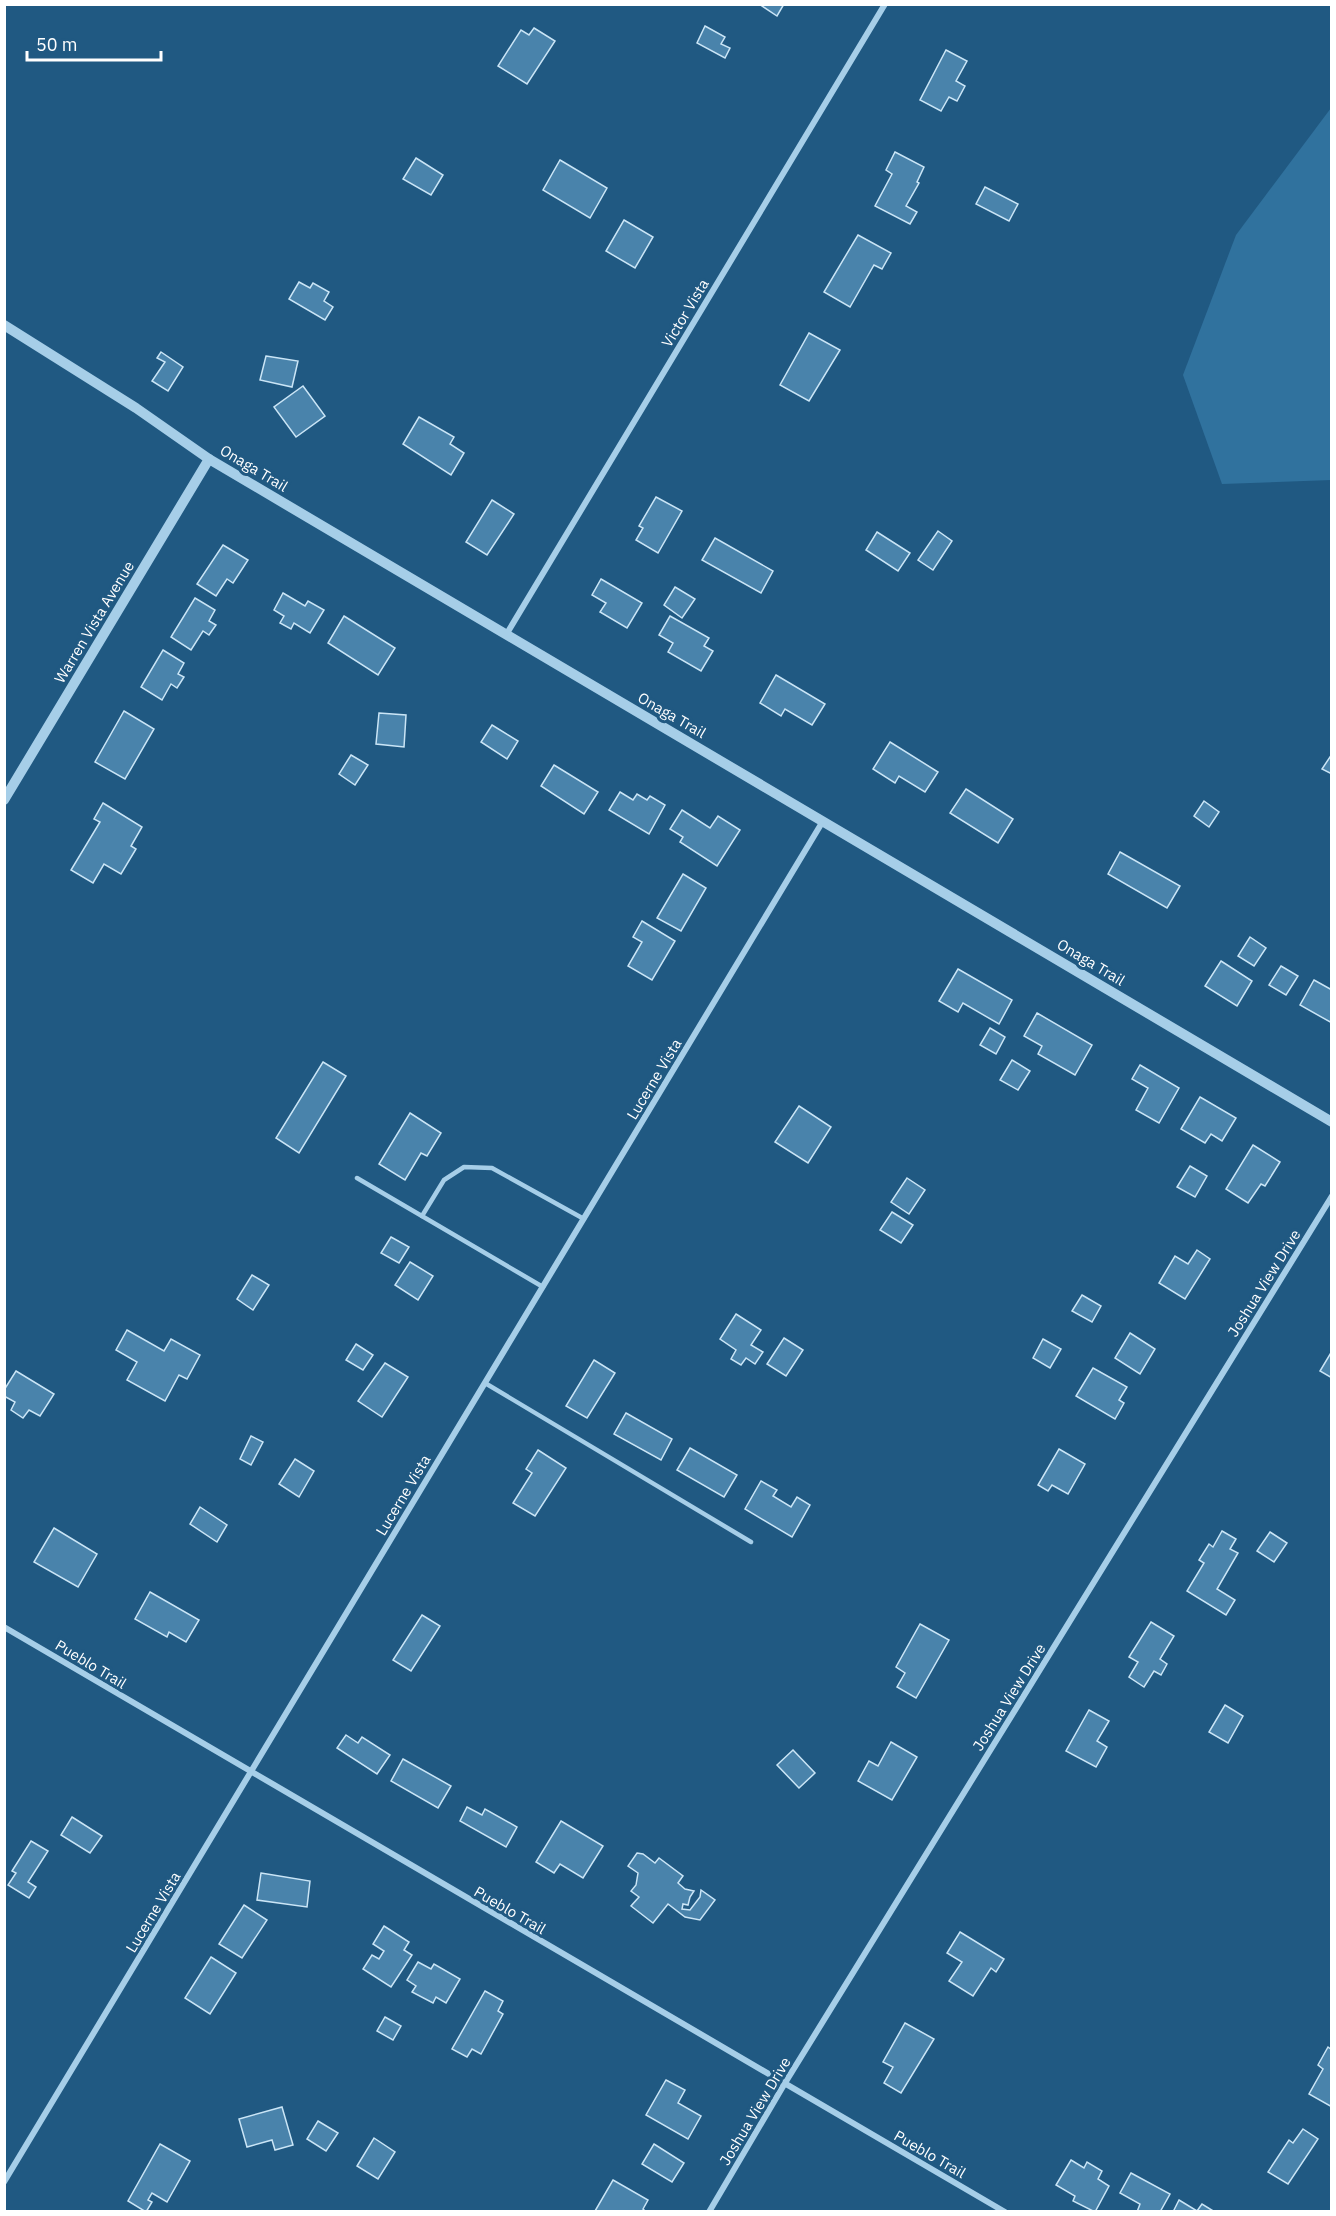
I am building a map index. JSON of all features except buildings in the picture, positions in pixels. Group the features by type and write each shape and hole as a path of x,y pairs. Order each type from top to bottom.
{"street":[{"name":"Victor Vista","path":"506,635 885,4"},
{"name":"Onaga Trail","path":"4,325 136,408 209,459 1332,1122"},
{"name":"Warren Vista Avenue","path":"4,800 209,459"},
{"name":"Lucerne Vista","path":"4,2182 823,821"},
{"name":"Joshua View Drive","path":"709,2211 1332,1196"},
{"name":"Pueblo Trail","path":"4,1627 1005,2211"}],"lane":[{"path":"422,1216 444,1180 464,1167 492,1168 584,1219"},
{"path":"357,1178 543,1287"},
{"path":"485,1383 751,1542"}],"shaded area":[{"path":"1331,108 1331,480 1222,484 1183,375 1236,235"}]}
